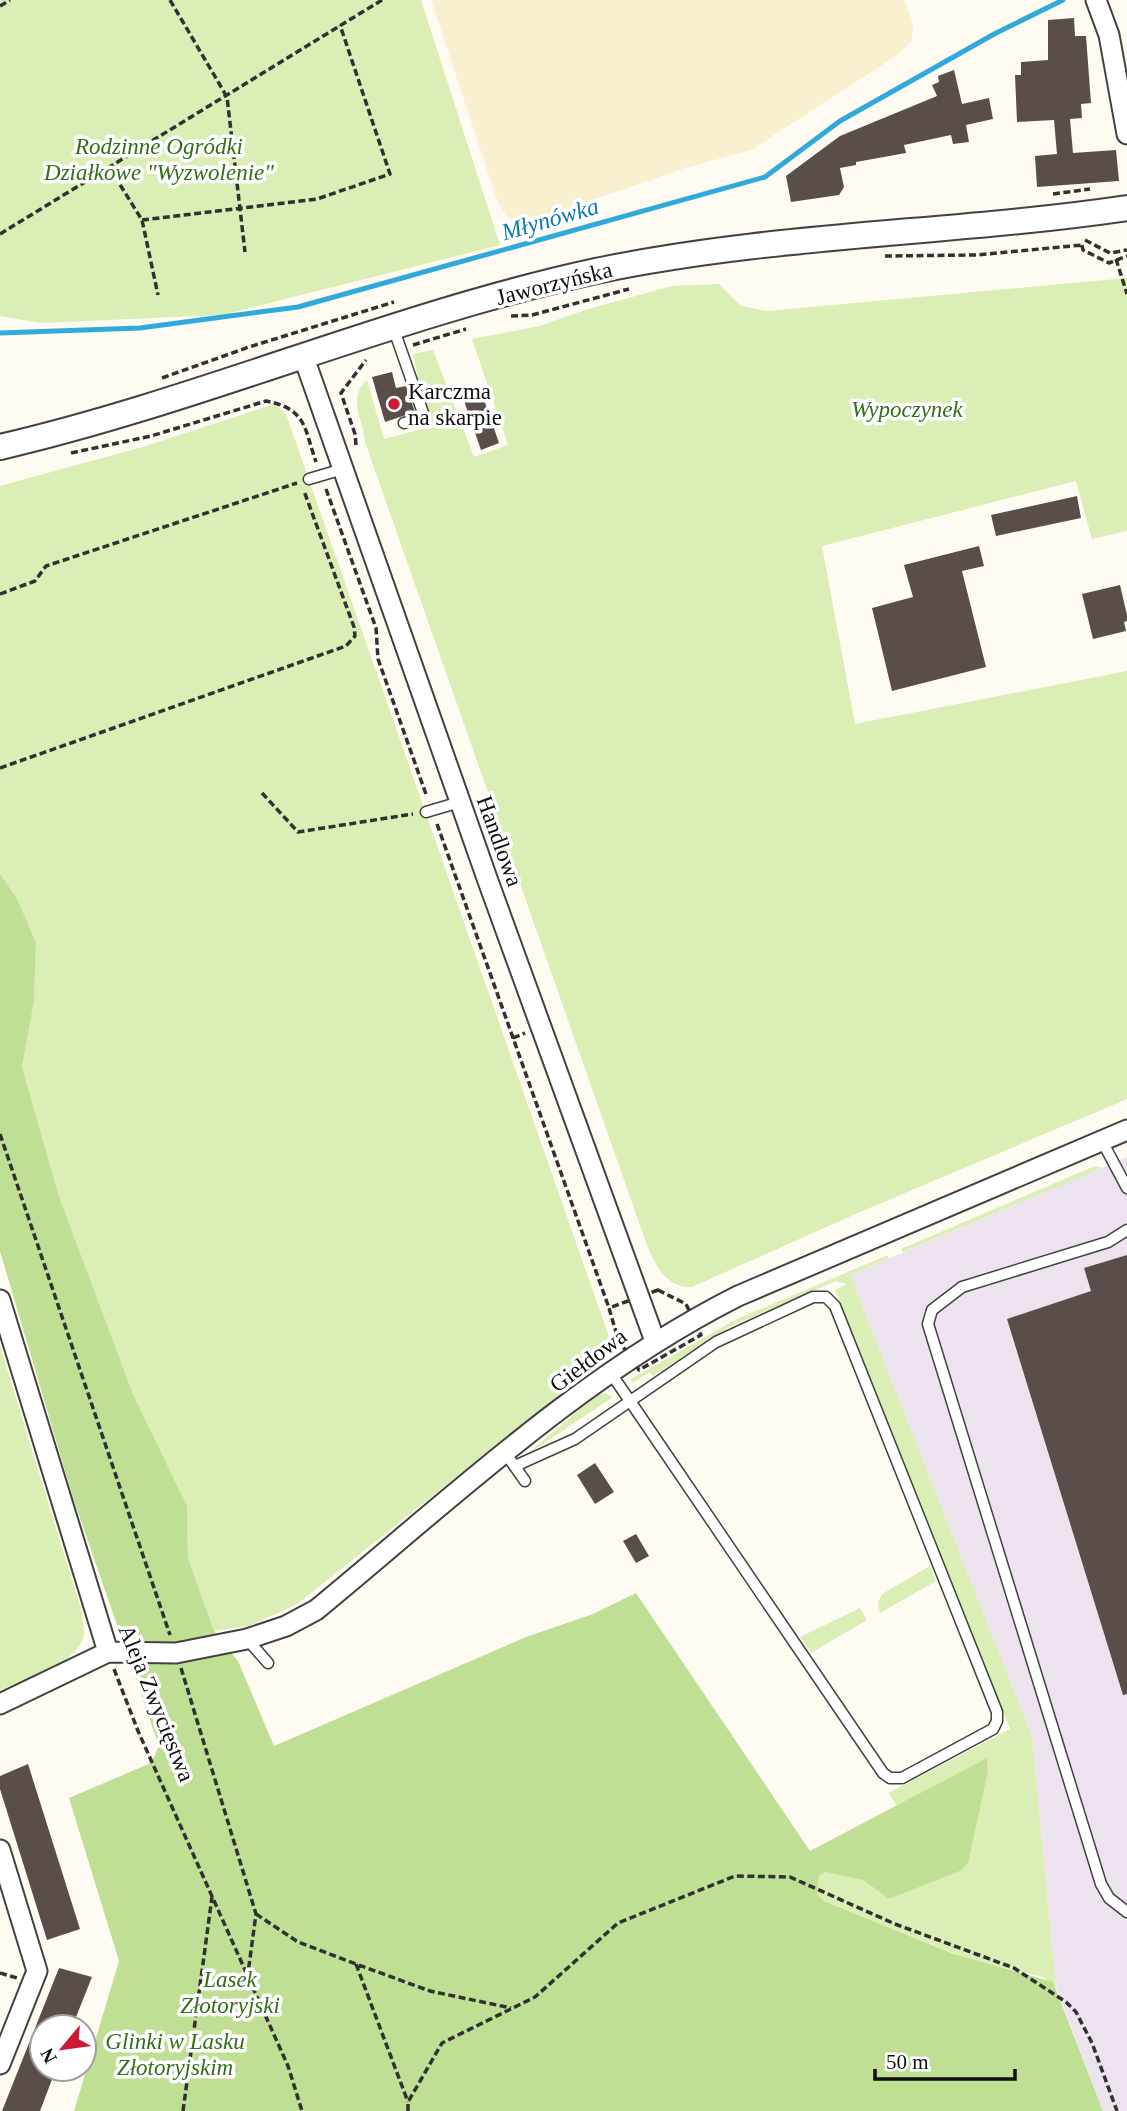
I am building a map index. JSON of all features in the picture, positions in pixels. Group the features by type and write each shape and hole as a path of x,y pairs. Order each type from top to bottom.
{"street":[{"path":"1096,0 1109,35 1127,134"},
{"name":"Jaworzyńska","path":"0,447 139,410 303,355 397,338 517,291 677,256 773,242 946,229 1127,208"},
{"name":"Handlowa","path":"303,355 460,802 655,1341"},
{"name":"Giełdowa","path":"103,1658 176,1653 247,1639 286,1626 316,1610 511,1460 610,1372 655,1341 738,1296 1127,1130"},
{"name":"Aleja Zwycięstwa","path":"0,1300 103,1658"},
{"path":"0,1704 103,1658"},
{"path":"0,1850 37,1971 0,2064"}],"lane":[{"path":"397,338 423,413 423,418 404,423"},
{"path":"309,480 343,469"},
{"path":"429,811 460,802"},
{"path":"1102,1141 1127,1188"},
{"path":"1127,1230 1108,1242 962,1287 932,1310 928,1324 1101,1884 1109,1898 1127,1912"},
{"path":"525,1481 511,1460 572,1441 630,1401 730,1335 816,1296 831,1301 996,1712 998,1721 993,1729 902,1779 885,1775 630,1401 610,1372"},
{"path":"247,1639 268,1663"}],"path":[{"path":"0,6 10,0"},
{"path":"170,0 227,97 245,252"},
{"path":"0,233 382,0"},
{"path":"142,220 317,199 390,174 340,25"},
{"path":"109,167 142,220 158,295"},
{"path":"1085,240 1110,253 1127,250"},
{"path":"877,257 977,255 1082,245 1083,250 1110,262 1115,258 1127,256"},
{"path":"1115,258 1127,294"},
{"path":"508,316 532,315 639,286"},
{"path":"348,415 341,393 363,361 397,338 468,328"},
{"path":"65,454 151,436 266,401 283,404 296,412 312,443 376,628 378,659 429,811 609,1308"},
{"path":"0,594 35,581 46,566 300,482 355,636 346,646 0,768"},
{"path":"262,793 298,832 429,811"},
{"path":"0,1134 176,1653 256,1914 248,1973"},
{"name":"Aleja Zwycięstwa","path":"103,1658 248,1973 288,2066 302,2111"},
{"path":"408,2102 442,2043 536,1997 618,1923 735,1876 790,1877 941,1943 1014,1968 1066,2002 1076,2012 1092,2043 1117,2111"},
{"path":"183,2111 212,1895"},
{"path":"256,1914 298,1942 356,1964 430,1991 513,2008"},
{"path":"356,1964 408,2102 408,2111"}],"shaded area":[{"path":"431,0 904,0 913,23 912,41 896,56 751,150 685,168 520,225 506,216 497,200"},
{"path":"1127,1157 1127,2111 1103,2111 1056,1987 1032,1736 850,1275"}],"green space":[{"name":"Rodzinne Ogródki Działkowe \"Wyzwolenie\"","path":"0,0 421,0 500,245 222,315 40,323 0,316"},
{"name":"Wypoczynek","path":"1127,278 1127,531 1092,539 1076,481 822,546 855,724 1127,671 1127,1099 860,1212 692,1287 680,1286 661,1272 644,1238 365,442 357,402 361,387 367,380 384,439 429,427 413,354 433,350 474,457 508,445 472,339 540,326 585,310 672,286 719,284 741,306 767,311"},
{"path":"275,404 286,414 614,1351 296,1605 249,1626 214,1631 188,1558 187,1506 133,1394 59,1198 22,1067 34,1002 36,943 17,898 0,874 0,486 139,448"},
{"path":"0,874 17,898 36,943 34,1002 22,1067 59,1197 133,1394 187,1506 188,1558 214,1631 238,1661 274,1746 526,1637 593,1614 636,1593 810,1851 987,1758 988,1771 968,1863 962,1870 889,1899 863,1880 825,1872 819,1876 817,1894 824,1901 954,1954 1053,1982 1103,2111 74,2111 82,2083 98,2083 98,2031 119,1961 69,1798 151,1763 159,1746 73,1498 0,1251"},
{"path":"1095,1166 1102,1168 903,1252 901,1249"},
{"path":"888,1255 889,1258 850,1275 1032,1736 1056,1987 1043,1977 965,1958 824,1901 817,1894 819,1876 825,1872 863,1880 889,1899 965,1867 988,1771 987,1758 897,1806 888,1793 1010,1729 835,1290 847,1284 836,1281 729,1327 653,1376 650,1372 633,1383 631,1379 737,1319"},
{"path":"0,1346 82,1612 84,1633 77,1649 58,1665 0,1690"},
{"path":"605,1393 613,1397 525,1456 595,1396"},
{"path":"930,1566 936,1581 880,1613 878,1602 882,1594"},
{"path":"860,1608 867,1620 811,1653 800,1637"}],"building":[{"path":"1074,18 1075,36 1086,36 1091,103 1081,104 1082,118 1070,119 1073,153 1116,150 1119,181 1037,187 1035,156 1057,154 1054,120 1017,122 1015,75 1021,75 1021,62 1048,60 1048,20"},
{"path":"954,70 962,104 989,98 993,119 966,125 969,142 953,144 951,135 904,145 906,153 856,162 856,165 840,168 844,187 839,195 791,202 786,176 840,136 937,96 932,85 939,82 938,76"},
{"path":"392,372 396,388 406,386 415,412 385,422 372,377"},
{"path":"481,391 499,443 481,450 463,398"},
{"path":"1077,496 1081,518 996,536 991,515"},
{"path":"979,546 984,566 962,571 986,667 892,691 872,608 913,597 904,565"},
{"path":"1120,585 1127,615 1127,621 1124,622 1126,631 1093,639 1082,594"},
{"path":"1127,1255 1127,1694 1123,1695 1007,1319 1091,1291 1084,1268"},
{"path":"595,1463 614,1492 595,1504 577,1475"},
{"path":"636,1534 649,1556 636,1563 623,1541"},
{"path":"28,1764 80,1929 47,1940 0,1789 0,1776"},
{"path":"59,1968 92,1977 78,2013 41,2013"},
{"path":"28,2046 28,2083 51,2083 40,2111 2,2111"}],"waterway":[{"name":"Młynówka","path":"0,333 140,328 298,307 765,177 840,121 996,33 1063,0"}],"place":[{"name":"Karczma na skarpie","path":"394,404"}],"park label":[{"name":"Lasek Złotoryjski","path":"230,1992"},
{"name":"Glinki w Lasku Złotoryjskim","path":"175,2054"}]}
